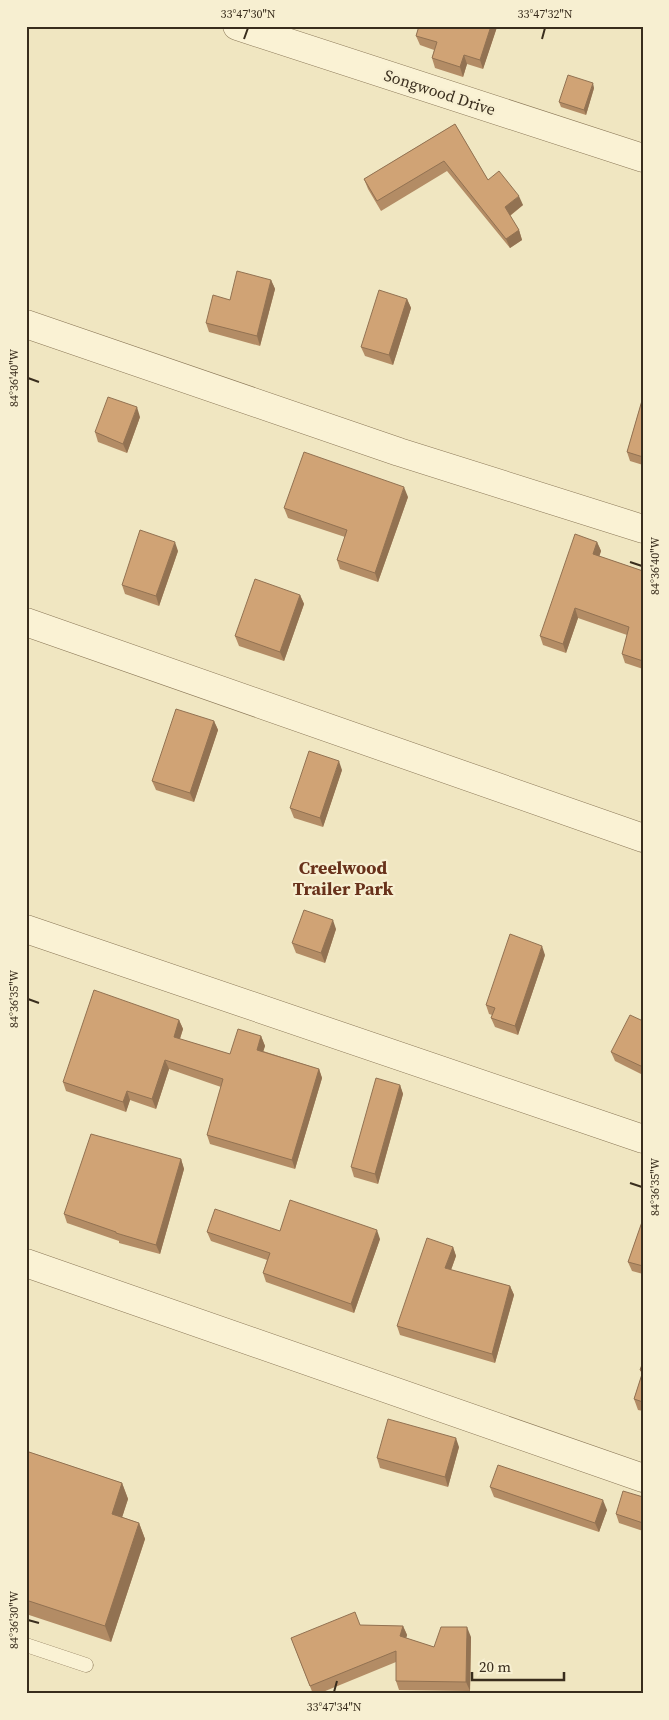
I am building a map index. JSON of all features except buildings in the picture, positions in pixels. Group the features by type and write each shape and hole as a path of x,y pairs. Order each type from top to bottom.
{"street":[{"name":"Songwood Drive","path":"237,26 643,158"},
{"path":"26,324 399,452 643,529"},
{"path":"26,622 643,838"},
{"path":"26,929 643,1139"},
{"path":"26,1263 643,1478"}],"lane":[{"path":"26,1645 86,1665"}],"district":[{"name":"Creelwood Trailer Park","path":"343,878"}]}
